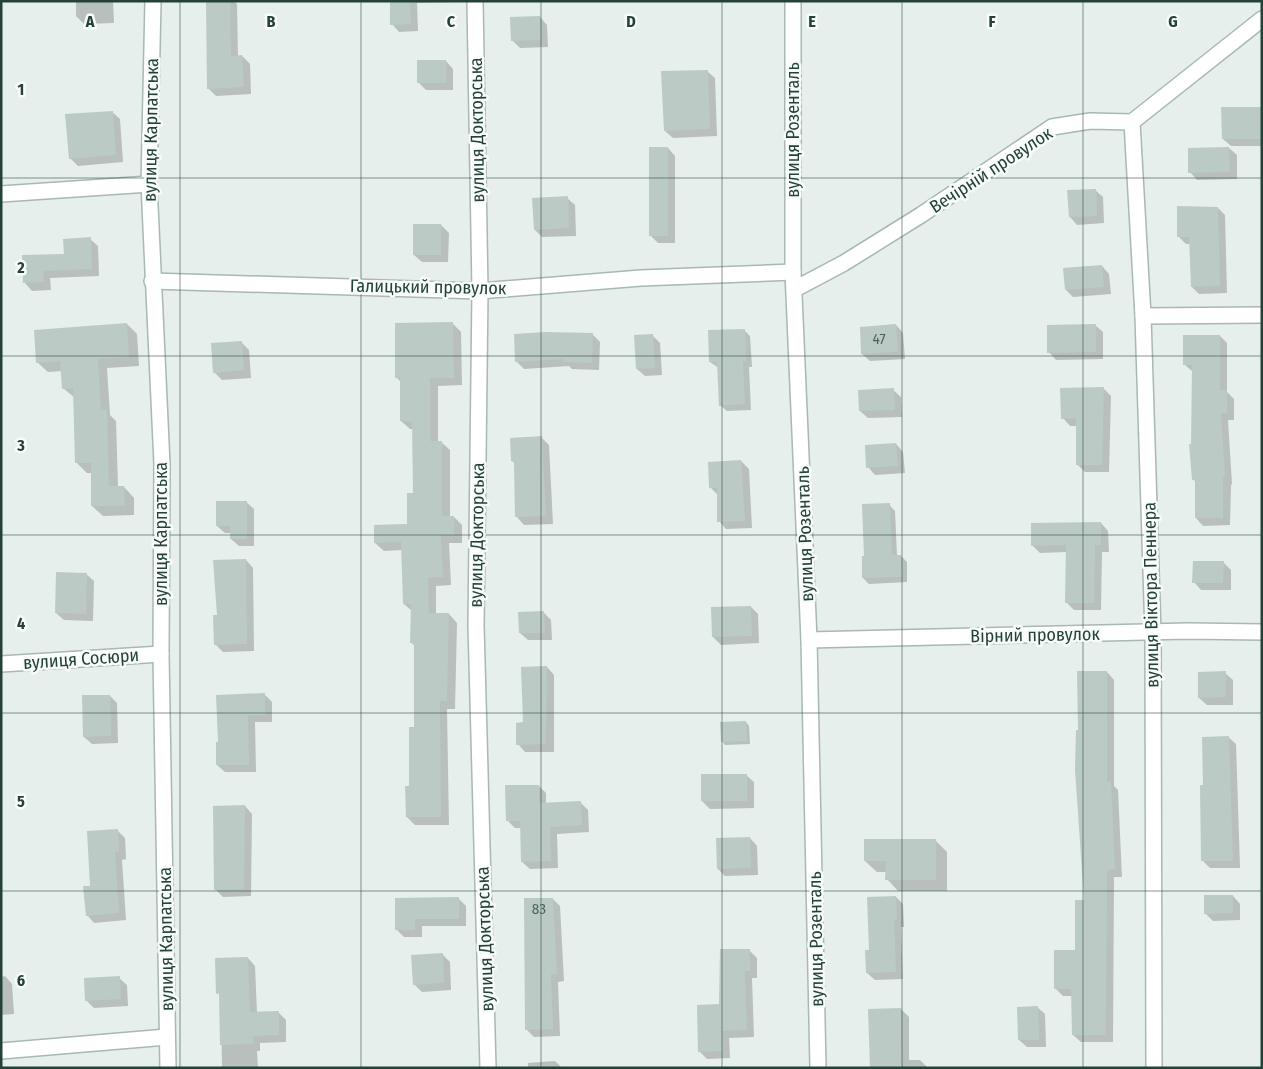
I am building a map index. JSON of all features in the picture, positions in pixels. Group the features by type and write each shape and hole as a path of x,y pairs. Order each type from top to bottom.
{"street":[{"name":"вулиця Карпатська","path":"153,1 149,184 152,281 162,464 161,654 168,1068"},
{"name":"вулиця Докторська","path":"475,1 480,291 476,625 488,1068"},
{"name":"вулиця Розенталь","path":"794,1 793,272 809,640 818,1068"},
{"path":"1132,122 1262,20"},
{"name":"Вечірній провулок","path":"795,289 844,263 914,220 1052,127 1090,121 1132,122"},
{"name":"вулиця Віктора Пеннера","path":"1132,122 1143,316 1153,634 1154,1068"},
{"path":"1,194 149,184"},
{"name":"Галицький провулок","path":"152,281 480,291 641,278 793,272"},
{"path":"1143,316 1262,315"},
{"name":"Вірний провулок","path":"809,640 1153,634 1188,631 1262,632"},
{"name":"вулиця Сосюри","path":"1,664 161,654"},
{"path":"1,1051 167,1036"}],"building":[{"path":"206,1 230,1 231,56 242,55 244,87 207,89"},
{"path":"390,1 410,1 411,24 390,25"},
{"path":"540,16 541,40 511,41 510,17"},
{"path":"417,60 446,60 446,83 417,83"},
{"path":"708,70 710,129 664,131 661,71"},
{"path":"1221,107 1262,107 1262,139 1222,139"},
{"path":"113,111 116,155 69,159 65,114"},
{"path":"649,147 668,147 668,236 649,236"},
{"path":"1229,147 1230,172 1188,173 1188,148"},
{"path":"1096,189 1097,216 1069,217 1067,190"},
{"path":"568,196 569,228 534,230 532,198"},
{"path":"1177,206 1218,207 1220,286 1191,287 1189,237 1177,237"},
{"path":"413,224 441,224 441,255 413,255"},
{"path":"91,237 92,269 43,271 44,282 23,283 22,255 64,254 63,239"},
{"path":"1102,265 1104,287 1065,290 1063,268"},
{"path":"453,322 454,378 430,378 430,441 442,441 442,516 454,516 454,535 441,535 443,577 428,578 429,613 449,613 447,701 440,701 441,817 406,817 405,786 409,786 409,727 414,727 414,643 410,643 411,604 403,604 401,542 374,543 374,525 407,524 407,493 413,493 412,422 400,421 400,378 395,378 395,323"},
{"path":"127,323 129,357 98,359 101,410 107,410 109,486 124,486 125,506 91,506 91,463 75,463 73,388 62,389 60,361 36,363 34,330"},
{"path":"896,324 898,352 861,354 860,327"},
{"path":"1096,324 1096,352 1047,353 1047,325"},
{"path":"745,329 746,361 743,361 745,404 719,406 717,362 709,362 708,330"},
{"path":"545,332 593,333 592,363 563,362 563,359 515,362 514,334"},
{"path":"653,334 655,368 636,369 634,335"},
{"path":"1183,335 1220,335 1220,390 1227,390 1227,413 1221,413 1225,477 1223,477 1223,518 1195,518 1195,480 1192,480 1189,444 1191,444 1192,365 1183,365"},
{"path":"242,341 244,370 213,373 211,343"},
{"path":"1104,387 1102,465 1076,465 1076,418 1061,419 1060,388"},
{"path":"894,388 895,410 859,411 858,390"},
{"path":"542,436 546,516 515,517 514,461 511,461 510,438"},
{"path":"896,443 898,466 866,468 865,445"},
{"path":"741,460 745,521 717,522 717,488 709,488 708,462"},
{"path":"216,501 247,501 247,539 230,539 230,526 216,526"},
{"path":"890,503 892,555 901,555 902,577 862,578 862,556 864,556 862,504"},
{"path":"1101,522 1101,545 1095,545 1094,603 1065,603 1066,545 1031,546 1031,523"},
{"path":"246,559 247,644 214,645 213,615 217,615 213,560"},
{"path":"1193,561 1224,561 1223,583 1192,583"},
{"path":"56,572 87,573 86,614 55,613"},
{"path":"751,606 752,636 712,637 711,607"},
{"path":"544,611 545,633 519,633 518,612"},
{"path":"547,666 546,744 516,745 516,723 523,722 521,667"},
{"path":"1077,671 1107,671 1107,782 1111,781 1115,869 1107,870 1106,1035 1072,1035 1071,989 1054,989 1054,950 1075,950 1075,900 1084,900 1075,770 1076,730 1078,730"},
{"path":"1226,671 1226,697 1198,698 1198,672"},
{"path":"265,693 265,715 248,715 249,765 216,765 216,742 218,742 216,695"},
{"path":"82,695 110,695 111,736 83,737"},
{"path":"746,721 747,741 721,742 720,722"},
{"path":"1229,736 1233,861 1201,861 1200,785 1203,785 1202,737"},
{"path":"701,774 747,774 747,801 701,801"},
{"path":"505,785 539,785 539,803 581,801 582,825 550,827 551,861 521,862 520,821 506,821"},
{"path":"245,805 244,889 214,890 213,806"},
{"path":"118,829 119,852 115,853 119,913 86,916 83,886 90,886 87,831"},
{"path":"750,837 751,868 717,869 716,838"},
{"path":"864,839 936,839 936,880 885,880 886,861 864,861"},
{"path":"1204,895 1233,895 1233,913 1204,914"},
{"path":"896,896 897,920 894,920 896,972 866,973 865,950 869,950 867,897"},
{"path":"459,897 459,919 415,919 415,930 395,930 395,898"},
{"path":"524,898 553,898 557,974 551,974 553,1029 525,1030"},
{"path":"720,949 750,949 750,971 745,971 747,1030 722,1031 723,1051 698,1052 697,1005 719,1004"},
{"path":"443,953 444,983 413,985 411,955"},
{"path":"248,957 250,1012 279,1011 279,1035 253,1036 253,1044 220,1045 219,993 216,994 215,958"},
{"path":"120,976 121,999 85,1001 84,978"},
{"path":"1038,1006 1039,1040 1018,1040 1017,1007"},
{"path":"901,1008 902,1068 870,1068 868,1009"}]}
